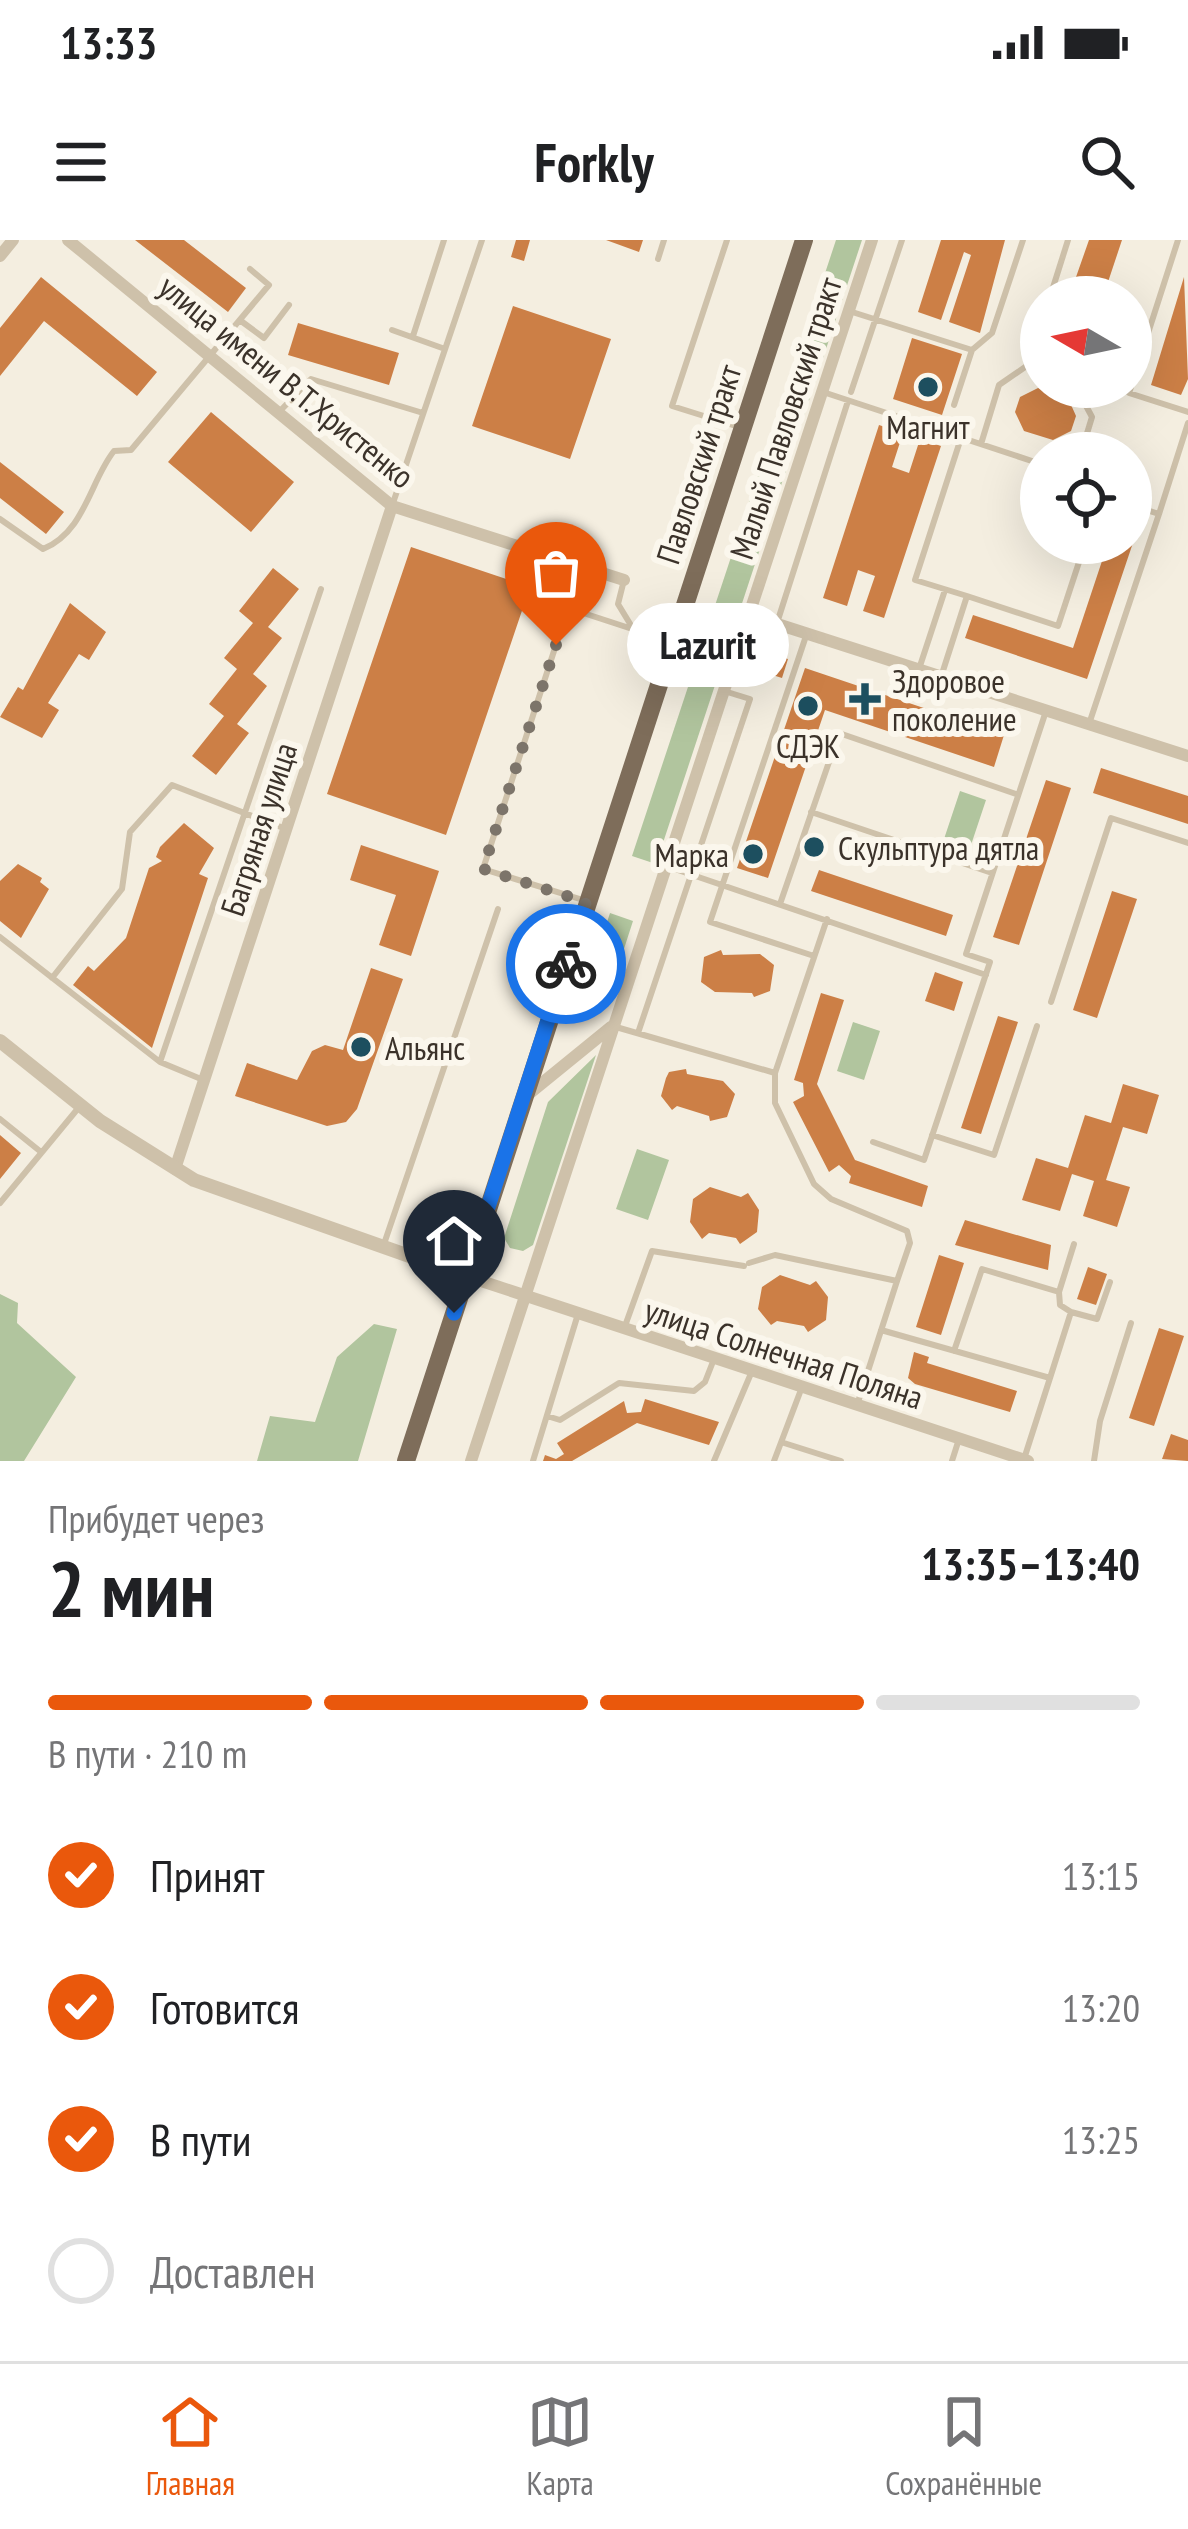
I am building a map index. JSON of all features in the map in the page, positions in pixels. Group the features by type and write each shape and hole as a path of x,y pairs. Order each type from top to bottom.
{"main road":[{"name":"Павловский тракт","path":"406,1461 804,240"}],"street":[{"path":"0,256 14,240"},
{"name":"улица имени В.Т.Христенко","path":"68,240 392,506 624,580"},
{"name":"Малый Павловский тракт","path":"524,1296 872,240"},
{"name":"Багряная улица","path":"175,1169 392,506"},
{"path":"749,615 1188,757"},
{"path":"524,1098 612,1026"},
{"path":"0,1041 80,1106 175,1169 466,1276"},
{"name":"улица Солнечная Поляна","path":"466,1276 1026,1460"},
{"path":"471,1461 524,1296"}],"lane":[{"path":"413,336 444,240"},
{"path":"392,506 482,240"},
{"path":"658,259 664,240"},
{"path":"727,240 672,406 742,428"},
{"path":"777,623 902,240"},
{"path":"954,405 972,350 992,333 1023,240"},
{"path":"1057,276 1068,240"},
{"path":"1152,321 1178,240"},
{"path":"0,519 43,549 56,544 98,489 99,470 114,452 131,450 269,285 250,269"},
{"path":"241,321 264,338 289,305"},
{"path":"849,311 972,350"},
{"path":"392,330 445,349"},
{"path":"981,444 999,385 1020,370"},
{"path":"279,412 311,379 423,414"},
{"path":"823,392 850,396 1020,457"},
{"path":"1152,400 1188,412"},
{"path":"1088,724 1188,423"},
{"path":"961,438 915,580 1058,626 1078,564"},
{"path":"1152,512 1159,514"},
{"path":"624,580 618,604 634,630"},
{"path":"160,1062 320,589"},
{"path":"919,669 945,590"},
{"path":"941,676 967,596"},
{"path":"586,902 483,869 568,608 671,642"},
{"path":"807,633 710,922 814,956"},
{"path":"638,1033 750,700 724,691"},
{"path":"962,967 1046,711"},
{"path":"780,904 838,733 1018,794"},
{"path":"52,978 122,889 130,832 172,785 286,829"},
{"path":"811,812 992,873"},
{"path":"1051,1002 1111,818 1188,843"},
{"path":"666,866 986,976"},
{"path":"382,1248 498,909"},
{"path":"826,920 775,1073 776,1103 814,1184 831,1198 907,1231 910,1243 857,1405"},
{"path":"0,937 160,1062 204,1080"},
{"path":"873,1142 924,1160 990,962 966,954"},
{"path":"612,1026 775,1073"},
{"path":"932,1135 994,1155 1037,1026"},
{"path":"0,1203 80,1106"},
{"path":"0,1119 40,1152"},
{"path":"1075,1244 1059,1292 1060,1305 1097,1319 1110,1282"},
{"path":"624,1329 652,1251 746,1264 775,1255 897,1281"},
{"path":"954,1351 982,1268 1059,1292"},
{"path":"1026,1460 1071,1312"},
{"path":"533,1461 578,1314"},
{"path":"1094,1461 1100,1421 1131,1323"},
{"path":"881,1330 1050,1378"},
{"path":"547,1416 560,1420 629,1381 684,1394 694,1391 705,1382 714,1359"},
{"path":"718,1459 752,1371"},
{"path":"774,1461 802,1388"},
{"path":"952,1461 959,1439"},
{"path":"784,1443 841,1461"}],"green space":[{"path":"836,240 862,240 656,864 632,856"},
{"path":"960,791 986,800 969,851 943,842"},
{"path":"610,913 633,921 610,992 583,996"},
{"path":"853,1022 880,1031 864,1080 837,1071"},
{"path":"596,1055 533,1245 523,1251 510,1248 504,1238 548,1102"},
{"path":"637,1149 669,1160 648,1220 616,1209"},
{"path":"0,1294 18,1303 17,1323 76,1377 24,1461 0,1461"},
{"path":"374,1324 397,1329 358,1461 257,1461 270,1416 315,1422 337,1357"}],"building":[{"path":"135,240 184,240 246,288 228,312"},
{"path":"516,240 530,240 524,261 511,257"},
{"path":"606,240 643,240 639,252"},
{"path":"941,240 1005,240 980,333 949,322 971,255 964,252 941,320 918,312"},
{"path":"1089,240 1122,240 1110,276 1076,276"},
{"path":"41,277 157,372 137,396 44,321 0,376 0,328"},
{"path":"1184,277 1188,379 1181,395 1152,382"},
{"path":"513,306 611,339 570,459 472,426"},
{"path":"298,323 399,353 389,385 288,355"},
{"path":"912,338 962,354 942,415 893,399"},
{"path":"1020,397 1020,408 1072,408 1076,416 1069,432 1027,432 1015,412"},
{"path":"211,412 294,482 251,532 168,462"},
{"path":"879,425 903,433 892,467 909,473 920,439 941,446 884,618 863,611 875,576 858,570 847,606 823,598"},
{"path":"0,462 64,512 46,534 0,498"},
{"path":"411,547 530,587 446,835 327,794"},
{"path":"1101,564 1126,564 1087,679 965,638 973,615 1073,648"},
{"path":"273,568 299,589 268,627 282,638 253,674 267,686 237,724 249,733 216,775 192,756 224,716 209,704 237,669 224,658 253,623 239,611"},
{"path":"70,603 106,632 89,660 79,654 48,703 59,710 42,738 0,717 18,687 23,690"},
{"path":"769,653 788,659 782,678 763,672"},
{"path":"805,668 1004,735 994,767 825,710 768,878 737,868"},
{"path":"1101,768 1188,796 1188,824 1093,793"},
{"path":"1046,780 1071,788 1019,945 993,937"},
{"path":"184,823 214,848 199,874 208,878 152,1048 73,985 88,966 94,971 126,938 149,868 162,861 156,857 160,847"},
{"path":"361,845 439,871 411,956 379,945 396,895 350,880"},
{"path":"18,864 42,878 40,882 49,889 21,938 0,921 0,881"},
{"path":"819,870 953,915 946,936 811,891"},
{"path":"1112,891 1137,899 1097,1018 1073,1010"},
{"path":"721,950 723,955 760,954 774,965 770,991 754,997 752,993 715,992 701,982 704,957"},
{"name":"Альянс","path":"371,968 403,979 357,1109 346,1122 327,1126 235,1096 247,1063 297,1080 312,1051 325,1045 343,1050"},
{"path":"935,972 963,982 954,1011 925,1001"},
{"path":"821,993 844,1000 817,1084 855,1160 928,1186 922,1207 849,1183 851,1176 839,1165 829,1172 793,1102 804,1096 803,1083 794,1080"},
{"path":"998,1016 1018,1022 981,1134 961,1128"},
{"path":"686,1069 687,1074 723,1081 735,1094 727,1117 710,1121 709,1116 677,1106 672,1110 661,1096 666,1078 669,1072"},
{"path":"1123,1084 1159,1095 1147,1134 1123,1127 1106,1180 1130,1187 1117,1227 1083,1216 1094,1181 1072,1174 1060,1211 1022,1200 1036,1158 1068,1168 1085,1115 1111,1123"},
{"path":"0,1135 21,1153 0,1179"},
{"path":"710,1187 741,1197 748,1193 759,1210 757,1232 740,1244 736,1238 709,1233 702,1239 690,1222 693,1199"},
{"path":"965,1220 1051,1245 1048,1270 955,1245"},
{"path":"939,1255 964,1263 941,1335 916,1327"},
{"path":"1088,1267 1107,1274 1096,1305 1077,1299"},
{"path":"780,1275 810,1285 816,1281 828,1297 826,1320 808,1332 804,1326 777,1321 771,1325 758,1309 762,1287"},
{"path":"1159,1328 1184,1336 1154,1426 1129,1418"},
{"path":"914,1352 929,1357 927,1363 1017,1391 1010,1412 915,1384 908,1378"},
{"path":"645,1399 719,1422 709,1445 637,1423 572,1461 543,1461 545,1455 556,1459 564,1454 557,1443 624,1401 627,1413 641,1412"},
{"path":"1171,1434 1188,1440 1188,1461 1162,1459"}],"way so far":[{"path":"556,645 483,869 586,902 566,964"}],"place":[{"name":"Магнит","path":"928,387"},
{"name":"Lazurit","path":"556,645"},
{"name":"Здоровое поколение","path":"865,699"},
{"name":"СДЭК","path":"808,706"},
{"name":"Скульптура дятла","path":"814,847"},
{"name":"Марка","path":"753,854"},
{"name":"Альянс","path":"361,1047"}],"route":[{"path":"454,1313 566,964"}]}
